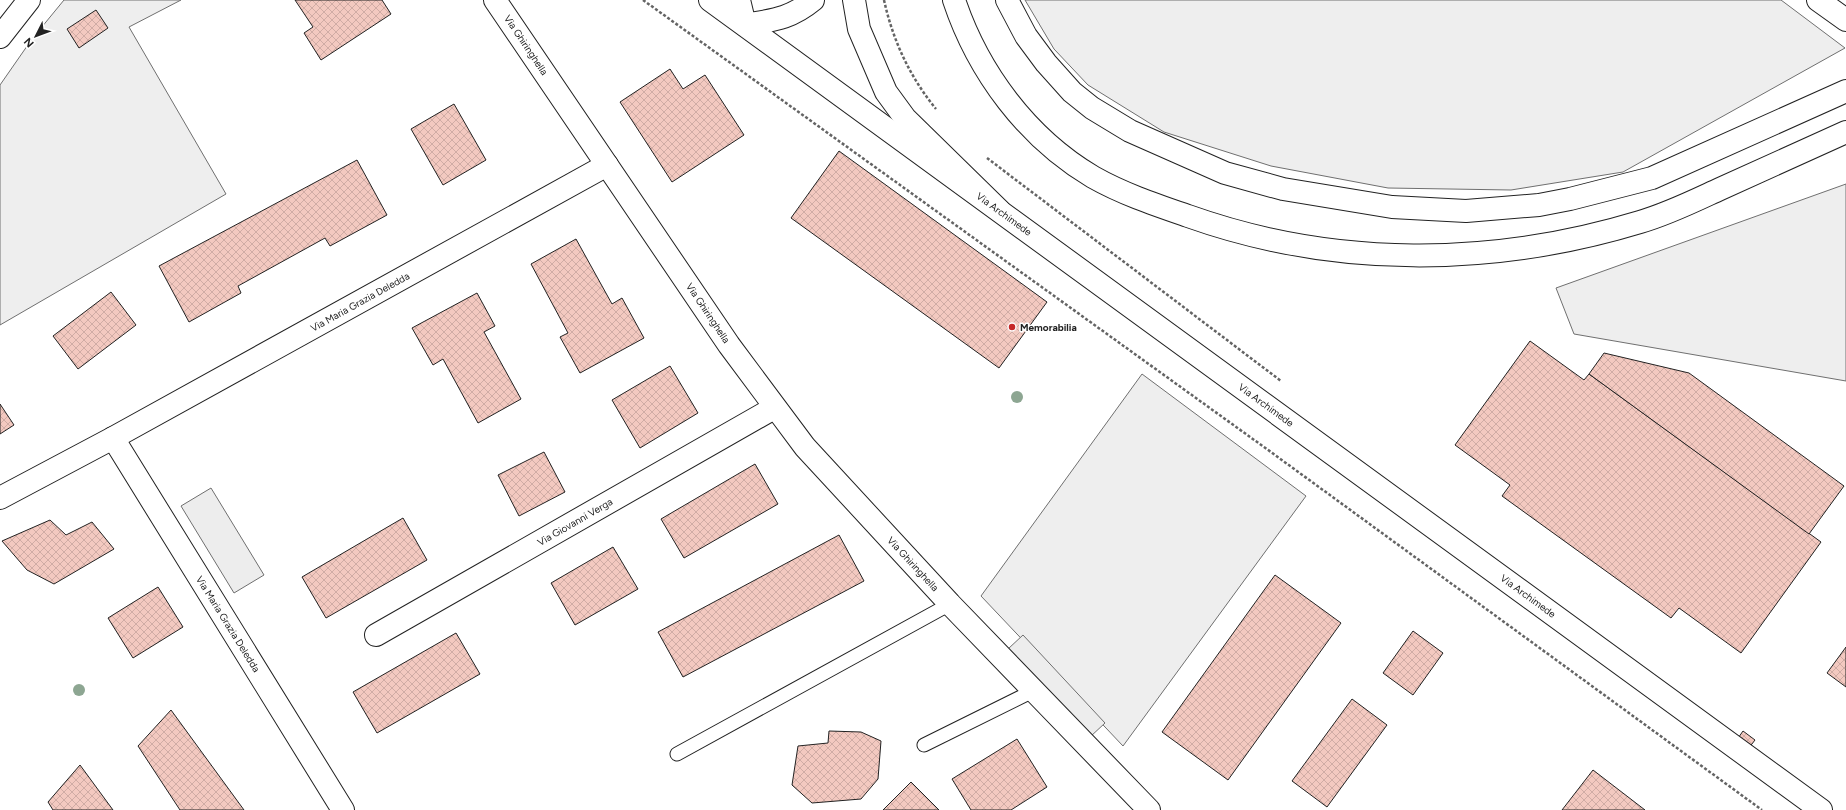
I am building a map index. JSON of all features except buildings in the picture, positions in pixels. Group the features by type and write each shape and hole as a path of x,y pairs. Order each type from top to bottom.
{"main road":[{"path":"0,37 29,0"},
{"name":"Via Ghiringhella","path":"495,0 724,338 774,408 805,447 1032,691 1149,810"},
{"name":"Via Archimede","path":"710,0 1821,810"},
{"path":"739,0 745,25 780,19 800,10 813,0"},
{"path":"854,0 859,29 886,92 905,118 999,210"},
{"path":"954,0 975,51 1004,98 1047,143 1069,161 1119,190 1171,211 1248,235 1307,248 1368,254 1428,255 1491,252 1554,243 1641,222 1675,209 1846,132"},
{"path":"1007,0 1034,48 1072,92 1102,115 1130,131 1225,173 1311,195 1392,206 1466,211 1484,210 1554,202 1627,185 1652,178 1846,91"},
{"path":"1818,0 1846,20"},
{"name":"Via Maria Grazia Deledda","path":"0,498 607,166"},
{"name":"Via Giovanni Verga","path":"376,635 774,408"},
{"name":"Via Maria Grazia Deledda","path":"112,438 343,810"}],"lane":[{"path":"677,754 950,604"},
{"path":"924,745 1032,691"}],"path":[{"path":"643,0 1264,447 1762,810"},
{"path":"884,0 898,48 917,83 940,114"},
{"path":"984,156 1288,386"},
{"path":"1264,447 1284,418"}],"shaded area":[{"path":"64,0 181,0 129,27 226,194 0,325 0,85 32,39"},
{"path":"1025,0 1781,0 1845,48 1623,172 1511,190 1388,188 1271,166 1164,132 1088,85 1054,49"},
{"path":"1846,184 1846,381 1574,334 1556,288"},
{"path":"1142,374 1306,496 1123,746 981,596"},
{"path":"211,488 264,575 234,593 181,506"},
{"path":"1023,635 1105,723 1090,737 1008,649"}],"place":[{"name":"Memorabilia","path":"1012,327"}]}
